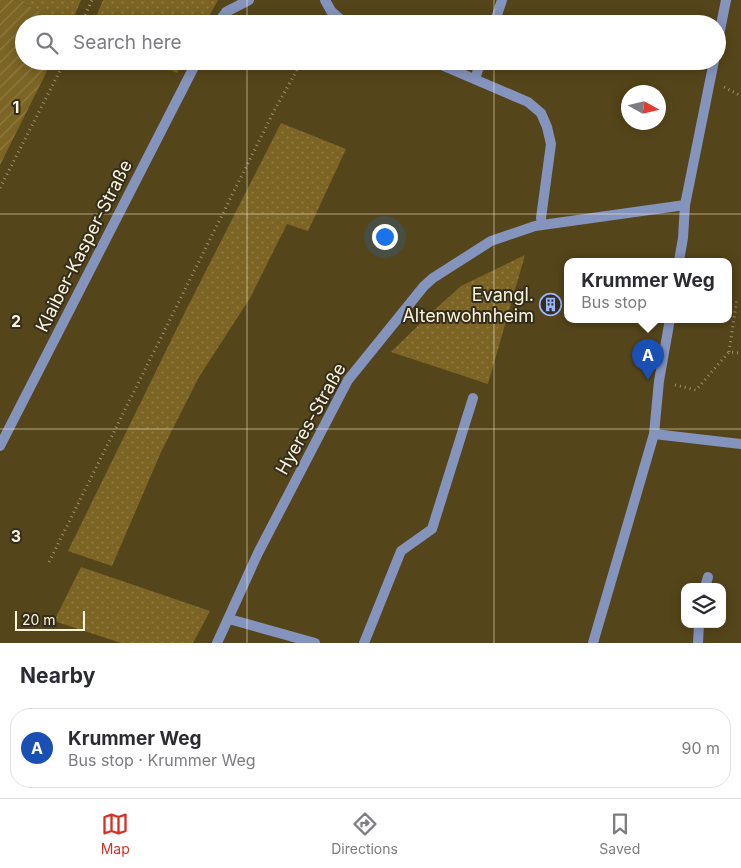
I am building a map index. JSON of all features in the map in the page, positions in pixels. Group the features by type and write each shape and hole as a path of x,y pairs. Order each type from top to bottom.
{"street":[{"path":"224,15 249,0"},
{"path":"324,0 336,15"},
{"path":"497,15 502,0"},
{"path":"723,15 726,0"},
{"name":"Klaiber-Kasper-Straße","path":"0,446 192,70"},
{"path":"454,70 528,102 542,113 548,127 551,144 541,218 542,224"},
{"path":"475,79 478,70"},
{"path":"680,258 684,205 712,70"},
{"name":"Hyeres-Straße","path":"217,643 261,548 355,370 424,286 433,278 496,239 542,224 684,205"},
{"path":"594,643 654,434 659,381 669,323"},
{"path":"364,643 401,551 432,529 473,398"},
{"path":"654,434 741,444"},
{"path":"229,619 315,643"},
{"path":"698,643 699,628"}],"path":[{"path":"86,15 92,0"},
{"path":"0,188 60,70"},
{"path":"49,562 274,111 297,70"},
{"path":"659,381 696,390 730,352 737,298"},
{"path":"730,352 741,354"}],"shaded area":[{"path":"0,0 15,0 49,15 15,15 15,70 48,70 0,165"},
{"path":"15,0 81,0 75,15 49,15"},
{"path":"103,0 218,0 210,15 97,15"},
{"path":"281,123 346,149 308,231 287,224 250,298 199,377 161,452 112,566 68,551 182,318"},
{"path":"525,255 488,384 391,352 461,286"},
{"path":"81,567 210,611 193,643 121,643 54,621"}],"place":[{"name":"Evangl. Altenwohnheim","path":"550,305"},
{"name":"Krummer Weg","path":"648,380"}]}
